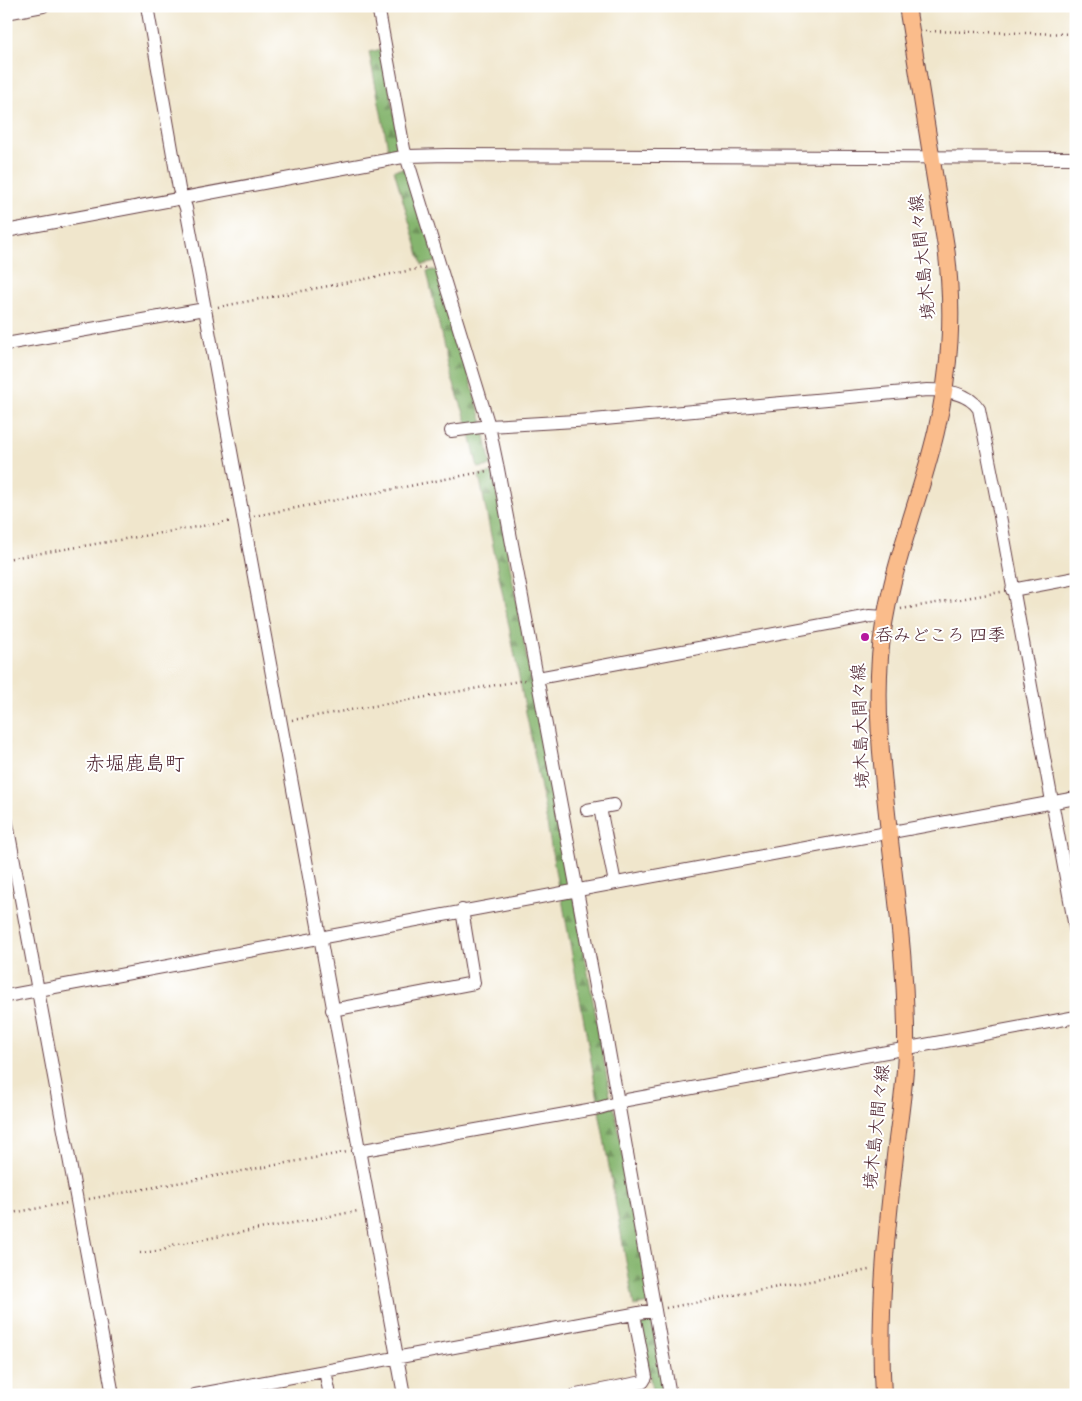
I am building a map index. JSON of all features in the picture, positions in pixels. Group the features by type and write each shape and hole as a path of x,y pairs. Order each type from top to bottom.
{"main road":[{"name":"境木島大間々線","path":"883,1395 884,1271 906,1047 902,964 888,832 878,700 880,654 886,612 905,535 936,434 944,391 951,330 949,272 907,6"}],"street":[{"path":"6,13 43,6"},
{"path":"148,6 182,199 186,208 205,309 404,1395"},
{"path":"378,6 404,149 408,156 489,426 596,992 600,1001 670,1395"},
{"path":"6,232 408,156 931,156 1076,158"},
{"path":"6,344 205,309"},
{"path":"451,431 489,426 593,420 927,390 944,391 964,396 975,402 979,409 1076,933"},
{"path":"1012,590 1076,578"},
{"path":"538,678 886,612"},
{"path":"6,996 462,910 1076,798"},
{"path":"614,805 594,809 615,883"},
{"path":"6,818 114,1395"},
{"path":"332,1010 474,983 462,910"},
{"path":"358,1151 598,1108 617,1102 1076,1017"},
{"path":"195,1395 655,1310"},
{"path":"576,1395 644,1382 646,1377 634,1314"},
{"path":"325,1371 330,1395"}],"path":[{"path":"911,32 920,30 1076,34"},
{"path":"205,309 440,265"},
{"path":"886,612 1012,590"},
{"path":"280,722 538,678"},
{"path":"6,1214 358,1151"},
{"path":"140,1254 164,1250 172,1244 369,1209"},
{"path":"655,1310 872,1270 884,1271"}],"green space":[{"path":"382,49 401,151 389,153 369,52"},
{"path":"407,168 436,262 422,265 394,170"},
{"path":"427,271 438,271 482,420 491,466 478,468 467,422 449,370"},
{"path":"493,473 531,681 535,686 573,884 558,887 540,783 479,475"},
{"path":"574,896 611,1100 599,1105 562,899"},
{"path":"614,1106 650,1303 634,1306 599,1111"},
{"path":"650,1315 666,1395 653,1395 639,1316"}],"place":[{"name":"呑みどころ 四季","path":"865,637"}],"district":[{"name":"赤堀鹿島町","path":"135,765"}]}
